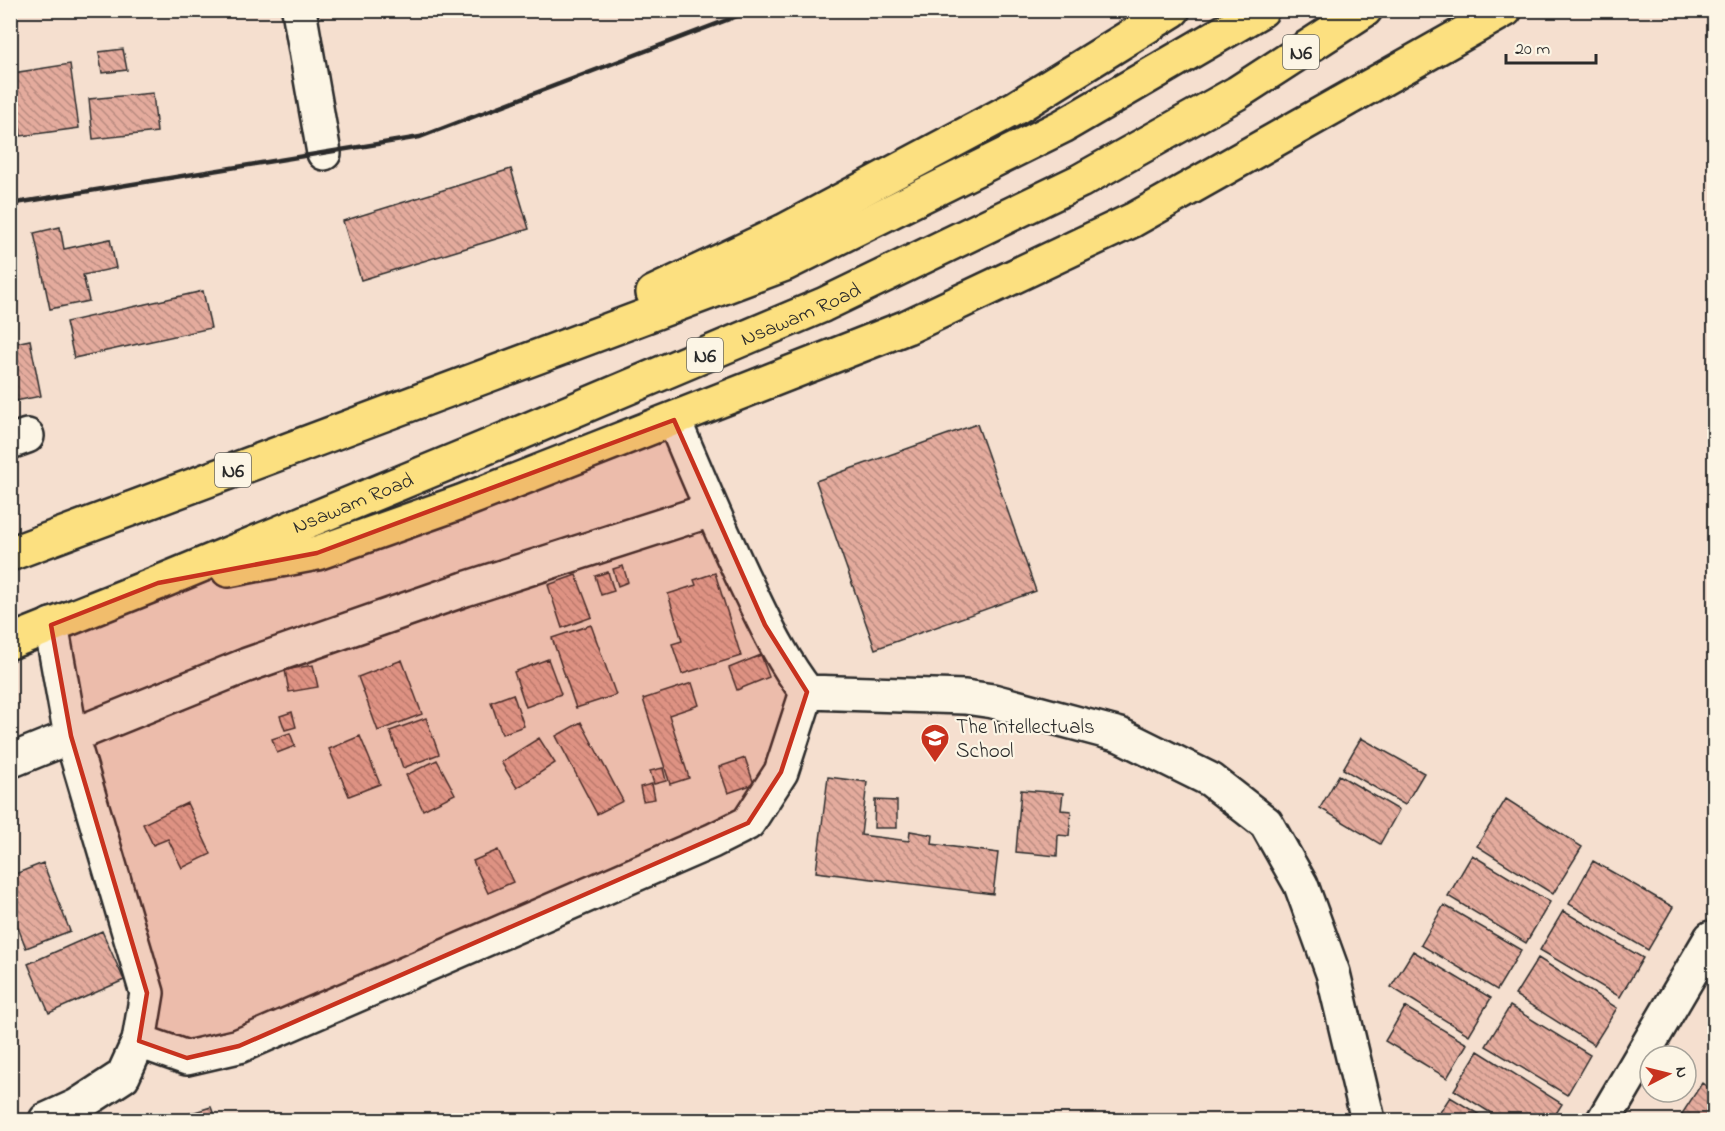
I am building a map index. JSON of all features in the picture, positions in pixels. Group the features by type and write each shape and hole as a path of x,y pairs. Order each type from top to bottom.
{"highway":[{"name":"N6","path":"10,554 785,264 1063,126 1262,10"},
{"name":"Nsawam Road","path":"10,642 158,583 813,310 1080,181 1237,93 1365,10"},
{"path":"1397,72 1469,10"},
{"path":"158,583 317,553 461,502 907,327 1133,220 1505,10"},
{"path":"456,386 784,231 1017,107 1163,15"}],"street":[{"path":"300,10 324,153"},
{"path":"674,420 711,510 765,625 793,674 807,692"},
{"path":"10,761 247,665 465,589 711,510"},
{"path":"46,1120 77,1106 123,1076 139,1041 147,993 70,736 51,625"},
{"path":"139,1041 187,1058 239,1046 712,841 748,823 781,772 807,692"},
{"path":"807,692 965,697 993,701 1120,735 1211,780 1239,801 1266,823 1301,885 1333,973 1368,1120"},
{"path":"1604,1120 1711,938"}],"highlighted area":[{"path":"674,420 765,625 807,692 781,772 748,823 239,1046 187,1058 139,1041 147,993 71,736 51,625 158,583 317,553"}],"building":[{"path":"123,49 127,70 102,73 99,52"},
{"path":"70,64 79,128 21,136 13,73"},
{"path":"153,93 157,132 93,139 89,99"},
{"path":"511,169 529,229 361,280 343,221"},
{"path":"60,227 64,249 110,239 116,268 83,275 89,301 50,309 34,233"},
{"path":"203,291 211,328 74,358 66,322"},
{"path":"30,340 41,396 10,402 10,344"},
{"path":"977,424 1036,591 875,649 816,481"},
{"path":"623,566 628,582 618,586 613,569"},
{"path":"608,572 614,591 601,595 595,576"},
{"path":"715,573 741,656 682,674 672,644 682,641 668,594 696,585 694,580"},
{"path":"576,575 592,617 562,628 548,585"},
{"path":"591,625 616,695 576,708 552,638"},
{"path":"761,655 769,677 737,690 729,668"},
{"path":"548,659 561,694 526,707 514,672"},
{"path":"402,660 422,714 378,731 358,677"},
{"path":"313,665 318,687 289,692 285,670"},
{"path":"692,683 699,705 669,715 689,778 670,784 643,699"},
{"path":"513,694 524,726 502,734 491,702"},
{"path":"292,712 296,727 285,730 280,716"},
{"path":"426,718 439,754 403,768 390,731"},
{"path":"581,722 623,801 597,814 556,736"},
{"path":"290,733 295,746 277,753 272,739"},
{"path":"360,736 380,784 349,796 329,749"},
{"path":"539,738 555,763 517,788 501,762"},
{"path":"1361,738 1424,773 1405,805 1343,769"},
{"path":"745,758 754,784 728,793 719,767"},
{"path":"437,760 455,794 423,810 406,775"},
{"path":"663,768 666,781 654,784 650,771"},
{"path":"1339,775 1399,810 1380,844 1320,808"},
{"path":"828,777 867,782 861,835 909,841 910,831 933,835 932,844 998,853 993,894 816,872"},
{"path":"652,784 655,799 643,801 640,787"},
{"path":"1021,790 1063,793 1061,810 1071,811 1069,836 1058,835 1057,856 1016,852"},
{"path":"1506,799 1582,847 1553,894 1477,846"},
{"path":"875,800 897,801 897,828 874,828"},
{"path":"187,803 211,854 182,868 168,839 153,845 143,824"},
{"path":"498,850 513,882 488,893 473,861"},
{"path":"1472,855 1550,902 1526,943 1448,896"},
{"path":"1593,861 1673,907 1648,950 1569,904"},
{"path":"43,863 70,931 26,948 10,907 10,876"},
{"path":"1444,905 1521,950 1497,990 1421,945"},
{"path":"1563,911 1643,958 1620,997 1540,950"},
{"path":"102,931 124,980 49,1013 28,964"},
{"path":"1413,951 1491,998 1469,1035 1391,987"},
{"path":"1538,958 1617,1008 1594,1045 1515,995"},
{"path":"1510,1006 1590,1055 1567,1095 1486,1046"},
{"path":"1405,1007 1467,1044 1447,1078 1385,1041"},
{"path":"1478,1051 1562,1104 1552,1120 1502,1120 1454,1090"},
{"path":"1702,1083 1714,1092 1714,1120 1678,1120 1688,1104 1698,1104 1698,1089"},
{"path":"1450,1097 1488,1120 1435,1120"},
{"path":"211,1107 216,1120 169,1120"}],"railway":[{"path":"10,204 420,137 753,10"}],"place":[{"name":"The Intellectuals School","path":"935,764"}]}
